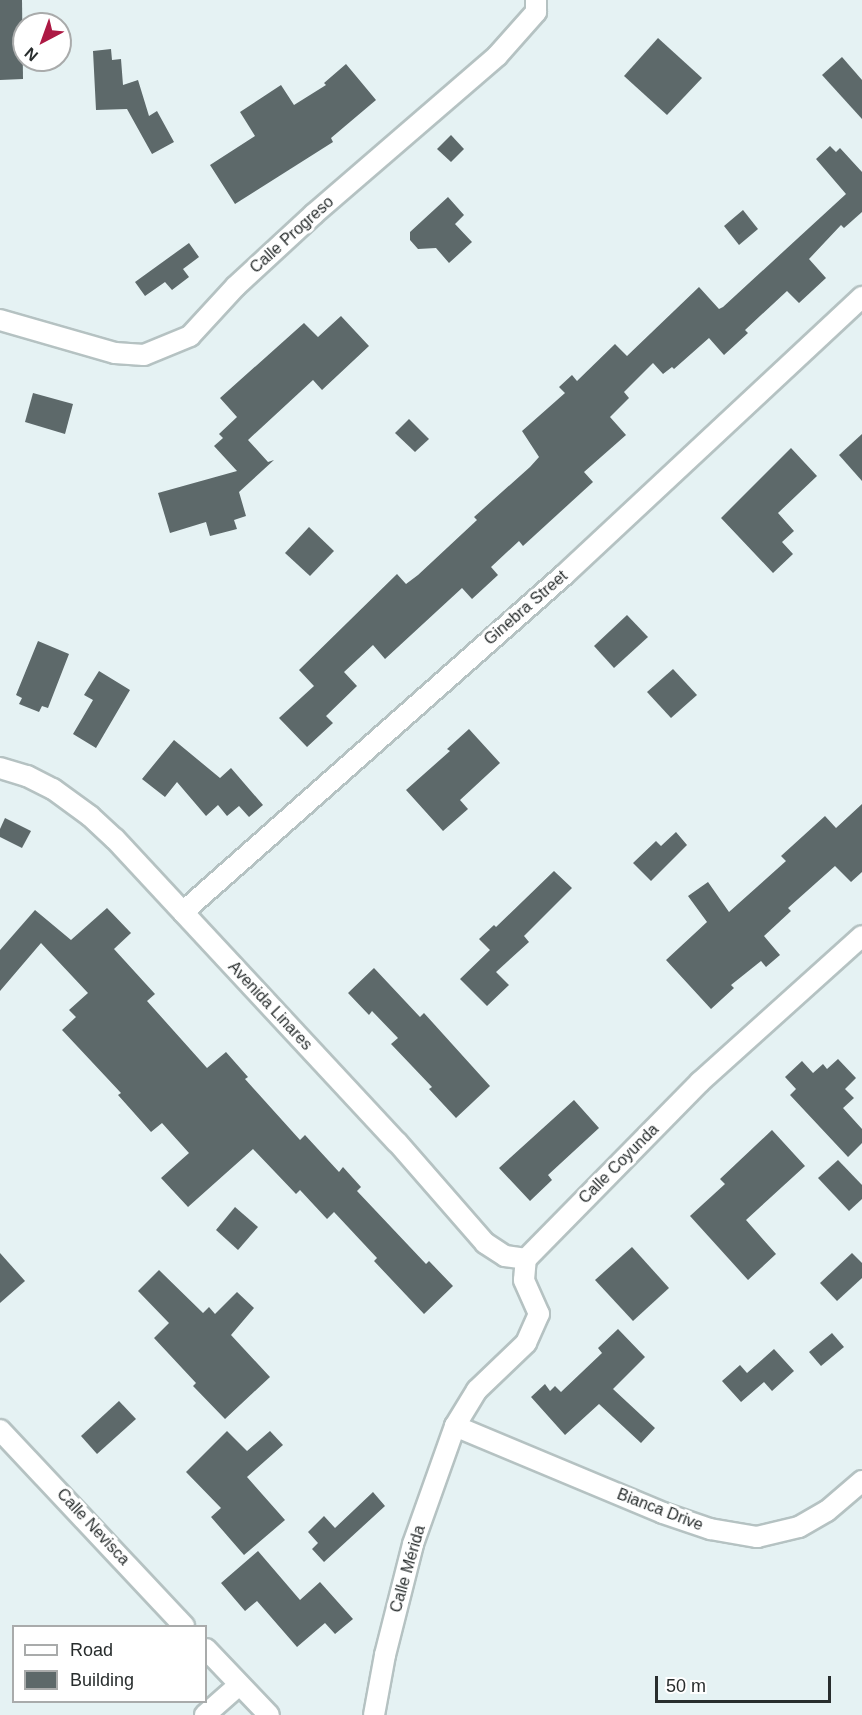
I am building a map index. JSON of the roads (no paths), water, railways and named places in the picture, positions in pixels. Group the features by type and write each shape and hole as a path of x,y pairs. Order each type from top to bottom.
{"street":[{"name":"Calle Progreso","path":"0,320 115,353 144,356 190,336 236,286 314,214 497,56 536,12 536,0"},
{"name":"Ginebra Street","path":"183,912 564,575 862,297"},
{"name":"Avenida Linares","path":"0,768 27,776 53,789 90,816 183,912 397,1142 485,1243 505,1256 526,1259"},
{"name":"Calle Coyunda","path":"526,1259 700,1082 862,936"},
{"path":"455,1426 477,1390 526,1343 540,1314 524,1280 526,1259"},
{"name":"Bianca Drive","path":"455,1426 663,1513 710,1529 757,1537 799,1527 827,1511 862,1481"},
{"name":"Calle Mérida","path":"374,1715 385,1655 413,1544 455,1426"},
{"name":"Calle Nevisca","path":"0,1430 183,1625"},
{"path":"207,1650 269,1715"},
{"path":"205,1715 239,1685"}]}
